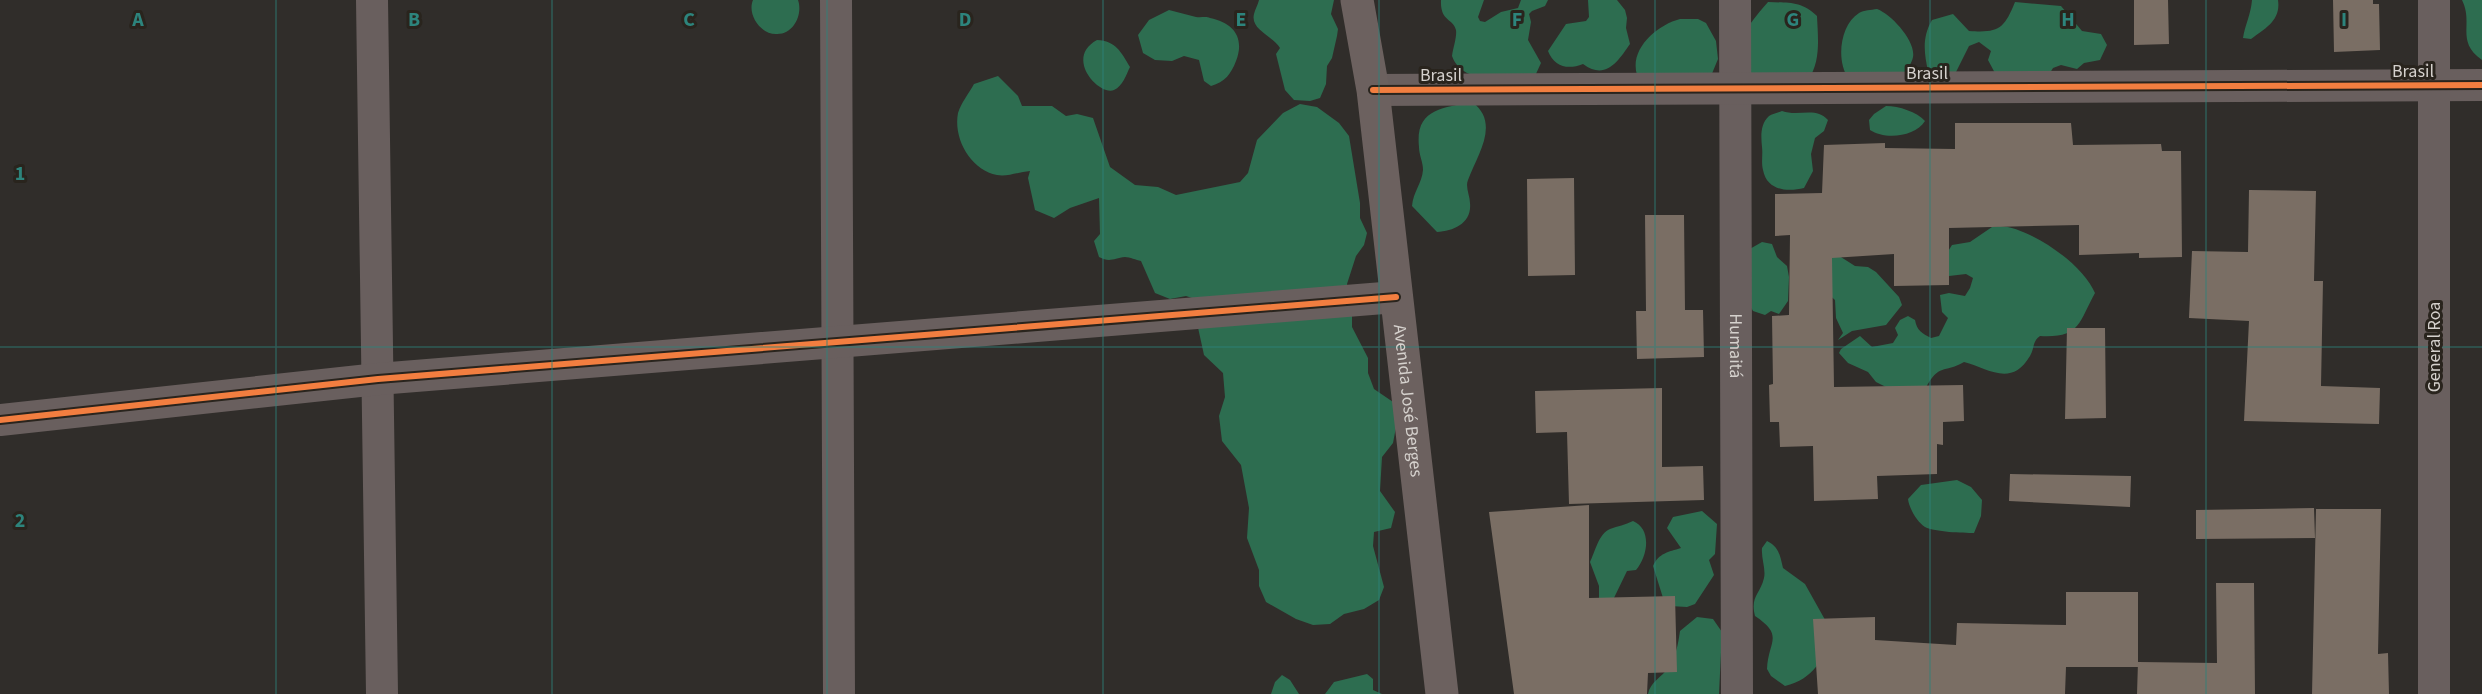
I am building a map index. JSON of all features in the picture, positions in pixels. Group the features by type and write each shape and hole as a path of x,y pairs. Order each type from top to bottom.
{"main road":[{"name":"Avenida José Berges","path":"1358,0 1373,90 1442,694"}],"street":[{"path":"372,0 382,694"},
{"path":"836,0 840,694"},
{"name":"Humaitá","path":"1735,0 1737,694"},
{"name":"General Roa","path":"2434,0 2434,694"},
{"name":"Brasil","path":"1373,90 2482,85"},
{"path":"0,420 378,379 1396,297"}],"green space":[{"path":"753,0 798,0 799,11 796,23 788,31 782,33 765,31 753,17"},
{"path":"1259,0 1334,0 1331,14 1338,29 1337,36 1332,58 1327,66 1326,84 1320,98 1310,101 1294,100 1285,90 1276,54 1280,48 1255,24 1254,12"},
{"path":"1441,0 1484,0 1478,17 1480,21 1485,22 1501,12 1518,8 1521,0 1548,0 1545,6 1529,14 1531,22 1528,40 1541,63 1535,76 1488,78 1466,72 1458,66 1452,56 1456,30 1442,12"},
{"path":"1588,0 1617,0 1625,10 1627,18 1626,28 1630,44 1621,57 1605,70 1591,69 1583,64 1572,67 1562,66 1554,61 1548,51 1566,24 1586,21 1589,17"},
{"path":"2252,0 2278,0 2277,13 2262,31 2251,39 2243,38 2250,10"},
{"path":"2462,0 2482,0 2482,60 2469,46"},
{"path":"1768,2 1800,5 1817,16 1817,57 1808,80 1754,86 1744,58 1742,42 1751,23"},
{"path":"2015,2 2061,6 2082,31 2101,34 2107,45 2100,60 2084,63 2077,69 2061,65 2053,68 2043,84 1996,75 1988,60 1991,51 1979,42 1969,46 1954,76 1942,77 1928,71 1925,45 1932,20 1953,14 1969,31 1994,30 2004,24"},
{"path":"1877,9 1889,16 1907,36 1913,51 1912,62 1904,75 1848,78 1844,71 1841,53 1844,34 1853,18 1859,13"},
{"path":"1169,10 1218,20 1235,33 1239,45 1238,53 1232,70 1224,80 1211,86 1204,81 1199,60 1184,56 1172,61 1155,60 1143,53 1138,35 1149,20"},
{"path":"1680,19 1698,19 1706,23 1716,41 1718,59 1711,76 1637,75 1637,56 1641,47 1654,32"},
{"path":"1097,40 1113,45 1121,52 1130,67 1122,83 1114,90 1100,87 1087,74 1084,56 1088,48"},
{"path":"998,76 1018,96 1022,106 1052,106 1066,116 1077,114 1093,118 1110,167 1135,185 1158,187 1176,195 1240,182 1248,173 1257,140 1283,113 1300,104 1317,107 1339,123 1349,136 1360,203 1360,218 1367,233 1364,245 1356,256 1347,284 1352,308 1352,327 1368,358 1368,373 1374,389 1396,404 1397,422 1393,443 1382,457 1380,491 1395,512 1391,528 1374,532 1373,546 1384,587 1379,600 1364,609 1344,614 1330,624 1313,625 1296,619 1266,602 1259,586 1259,570 1247,538 1249,508 1241,465 1222,441 1219,416 1225,397 1223,373 1204,355 1197,323 1207,303 1186,296 1170,299 1155,293 1141,261 1127,257 1109,260 1099,257 1094,241 1100,234 1099,198 1070,208 1054,218 1035,210 1028,178 1030,171 997,175 979,167 972,160 961,143 958,133 958,113 974,84"},
{"path":"1472,102 1481,110 1486,129 1481,150 1467,183 1470,210 1461,225 1437,232 1412,206 1423,170 1419,147 1421,125 1433,112"},
{"path":"1886,106 1907,110 1925,121 1907,134 1891,136 1870,130 1869,120"},
{"path":"1782,111 1813,113 1828,120 1824,131 1815,138 1811,154 1813,171 1804,188 1785,190 1774,186 1765,177 1763,170 1761,139 1763,127 1769,116"},
{"path":"1992,227 2012,228 2041,240 2068,260 2089,282 2095,293 2076,327 2063,334 2037,338 2030,356 2023,366 2015,371 2007,374 1999,373 1964,362 1938,372 1925,389 1894,391 1876,382 1868,372 1848,363 1839,353 1841,349 1860,336 1872,347 1893,343 1898,335 1895,328 1900,320 1908,316 1915,320 1925,335 1931,338 1939,336 1948,318 1942,312 1940,295 1949,293 1965,296 1973,278 1966,274 1949,276 1947,253 1952,245 1970,242"},
{"path":"1762,242 1772,244 1777,257 1787,266 1788,301 1779,314 1771,311 1765,315 1753,311 1748,302 1748,250"},
{"path":"1833,252 1855,266 1868,267 1876,272 1899,297 1902,305 1886,325 1852,331 1838,340 1843,333 1836,318 1835,300 1816,283"},
{"path":"1957,480 1971,487 1982,500 1981,516 1974,533 1942,531 1925,527 1914,514 1908,499 1921,485"},
{"path":"1702,511 1717,524 1715,554 1709,560 1714,575 1695,604 1687,607 1670,606 1664,601 1653,566 1661,556 1681,548 1667,528 1673,517"},
{"path":"1633,521 1643,530 1645,536 1643,558 1636,570 1627,571 1612,602 1599,603 1599,586 1590,562 1606,531"},
{"path":"1767,541 1777,549 1783,568 1805,584 1833,634 1816,667 1795,683 1785,686 1771,676 1767,669 1773,640 1772,634 1770,629 1755,616 1754,609 1755,600 1764,578 1762,548"},
{"path":"1697,617 1713,619 1722,632 1719,694 1648,694 1651,686 1671,664 1680,631"},
{"path":"1367,674 1373,679 1373,690 1382,694 1325,694 1334,682"},
{"path":"1282,675 1290,680 1299,694 1271,694 1275,682"}],"building":[{"path":"2134,0 2168,0 2169,44 2134,45"},
{"path":"2333,0 2373,0 2373,4 2379,4 2380,50 2334,52"},
{"path":"1955,123 2071,123 2073,145 2161,144 2162,151 2181,151 2182,257 2139,258 2139,253 2079,255 2079,225 1949,228 1949,285 1894,286 1894,254 1832,258 1834,387 1963,385 1964,421 1943,422 1943,445 1937,444 1937,474 1877,476 1878,499 1814,501 1813,446 1780,447 1779,422 1770,422 1769,385 1773,384 1772,316 1789,315 1790,235 1775,236 1775,194 1822,193 1824,145 1885,143 1885,148 1955,149"},
{"path":"1574,178 1575,275 1528,276 1527,179"},
{"path":"2249,190 2316,191 2314,281 2323,281 2321,386 2380,388 2379,424 2244,421 2249,321 2189,318 2192,251 2248,252"},
{"path":"1645,215 1684,215 1685,310 1703,310 1704,357 1637,359 1636,311 1646,311"},
{"path":"2067,328 2105,328 2106,418 2065,419"},
{"path":"1662,388 1662,467 1703,466 1704,500 1569,504 1567,432 1536,433 1535,391"},
{"path":"2010,474 2131,476 2130,507 2009,501"},
{"path":"1589,505 1589,598 1675,596 1677,672 1648,673 1647,694 1514,694 1489,512"},
{"path":"2314,508 2315,538 2196,539 2196,510"},
{"path":"2316,509 2381,509 2378,654 2388,653 2389,694 2312,694"},
{"path":"2216,583 2254,583 2255,694 2137,694 2138,662 2217,663"},
{"path":"2066,592 2138,592 2138,667 2066,667 2065,694 1818,694 1813,619 1875,617 1875,640 1956,645 1957,623 2066,625"}],"cycle path":[{"path":"1373,90 2482,85"},
{"path":"0,420 378,379 1396,297"}]}
